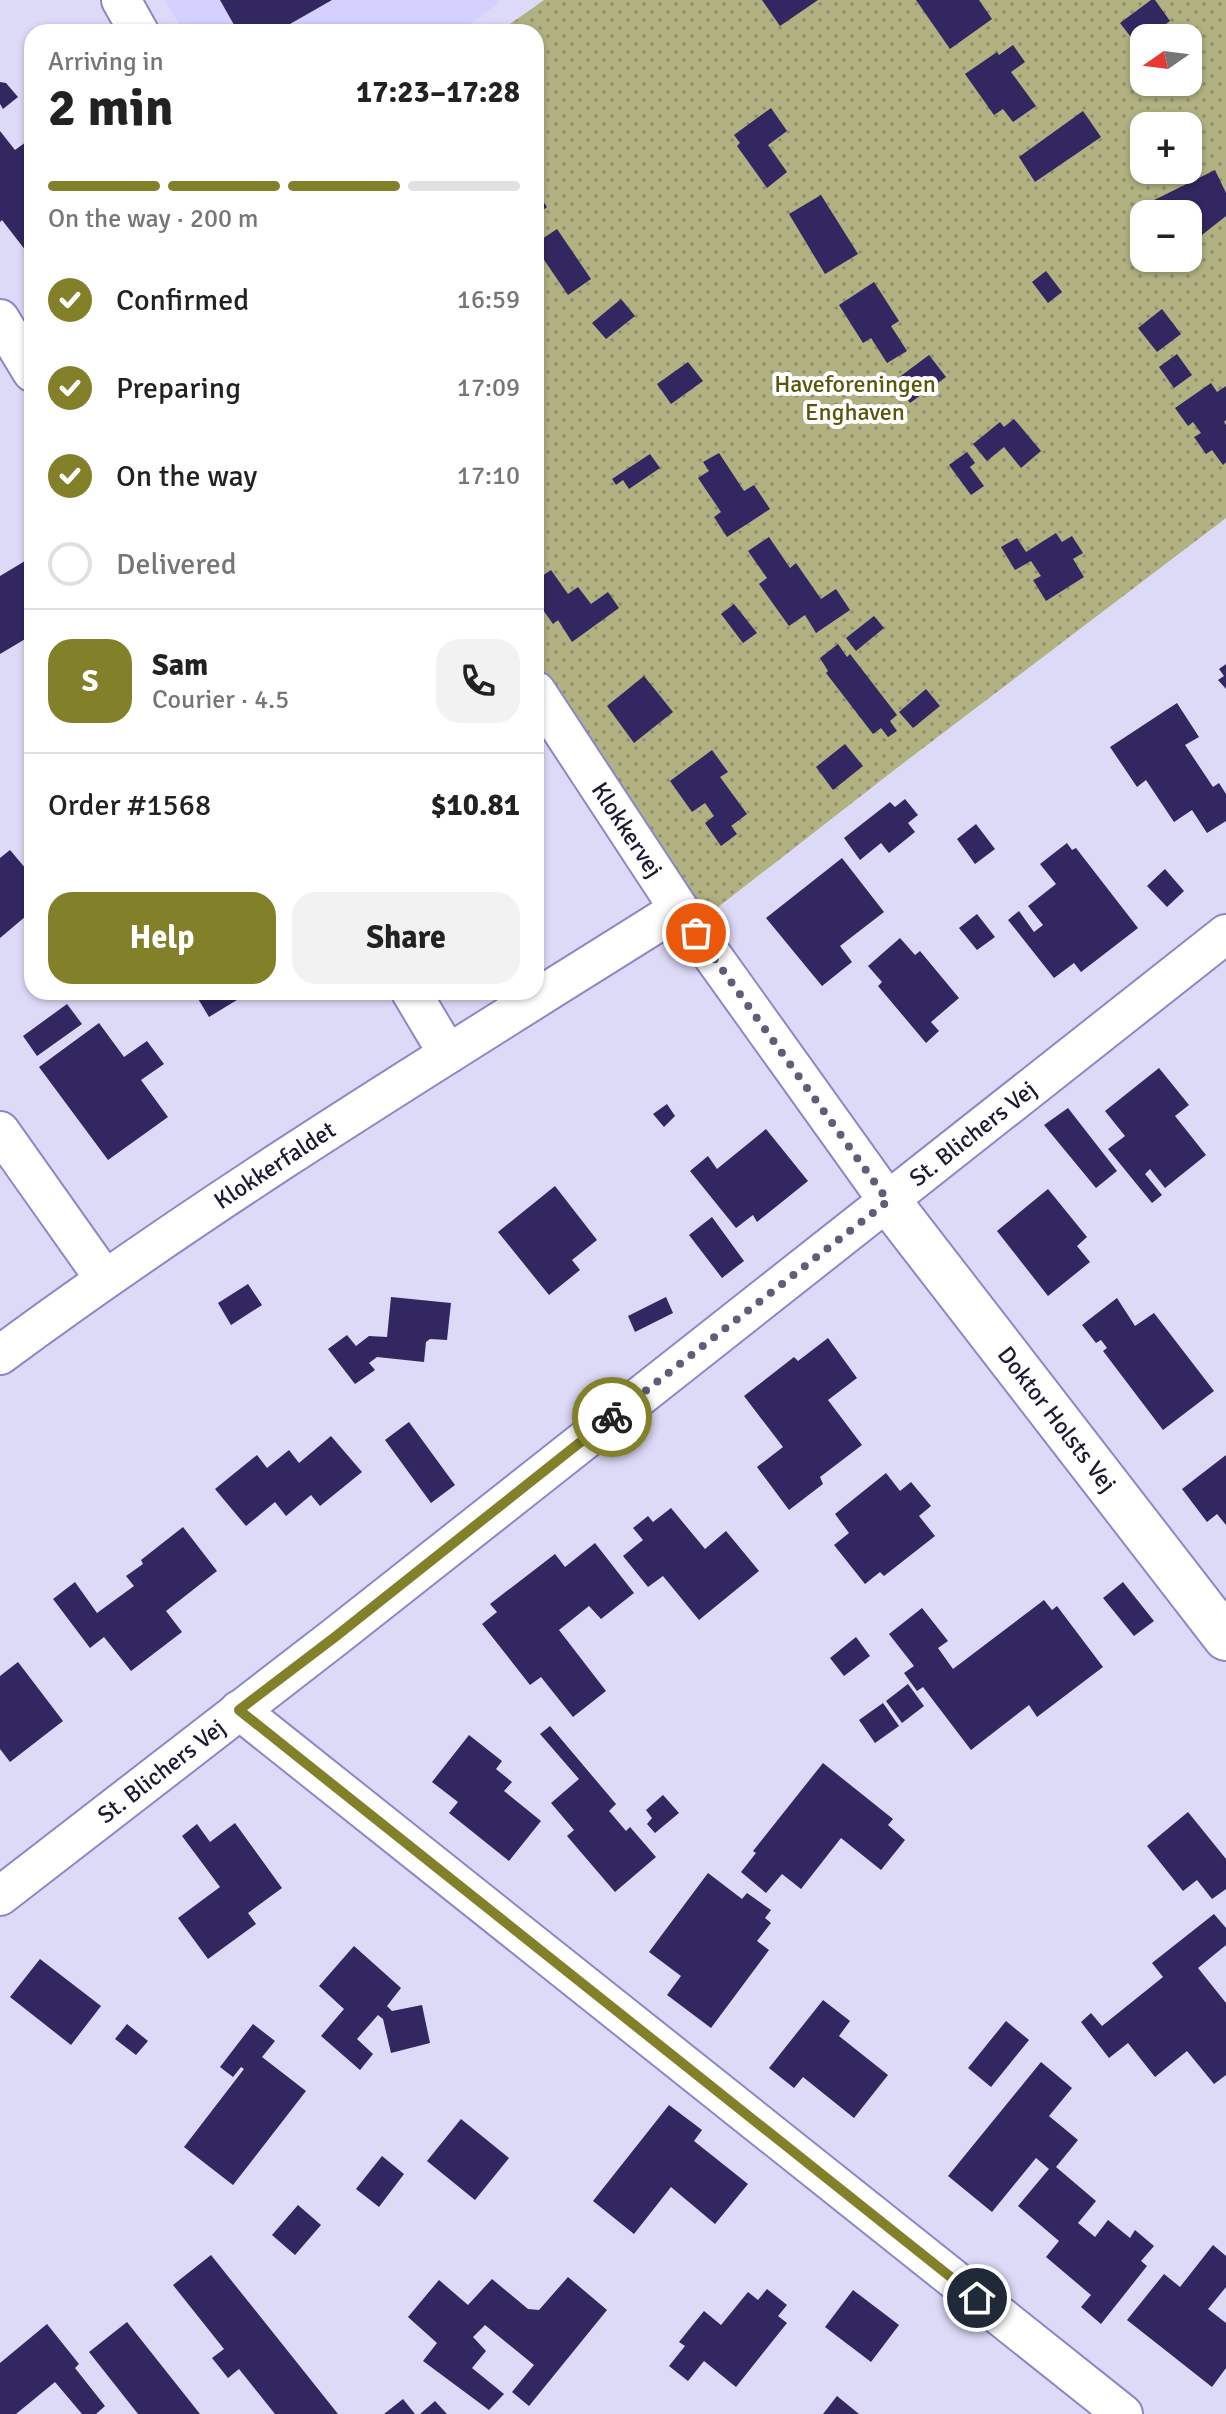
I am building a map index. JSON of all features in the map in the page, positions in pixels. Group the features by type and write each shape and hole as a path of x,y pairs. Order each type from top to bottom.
{"street":[{"path":"121,0 134,24"},
{"path":"0,319 24,359"},
{"name":"Klokkervej","path":"544,703 679,909 888,1201"},
{"name":"Klokkerfaldet","path":"544,994 679,909"},
{"name":"St. Blichers Vej","path":"0,1896 335,1637 1226,934"},
{"path":"416,1000 448,1054"},
{"name":"Klokkerfaldet","path":"0,1355 104,1278 534,1000"},
{"path":"0,1131 104,1278"},
{"name":"Doktor Holsts Vej","path":"888,1201 1226,1638"},
{"path":"239,1710 1123,2414"}],"shaded area":[{"path":"165,0 497,0 499,3 470,24 179,24"}],"green space":[{"name":"Haveforeningen Enghaven","path":"544,0 1226,0 1226,518 695,925 544,698 544,24 510,24"}],"building":[{"path":"220,0 332,0 290,24 234,24"},
{"path":"762,0 818,0 780,26"},
{"path":"916,0 979,0 992,19 950,49"},
{"path":"1151,0 1155,0 1170,21 1166,24 1130,24 1130,36 1120,23"},
{"path":"1013,45 1025,62 1011,72 1036,106 1013,122 1003,109 994,115 965,74"},
{"path":"0,82 6,83 18,97 3,109 0,104"},
{"path":"771,108 787,131 768,145 787,172 767,188 737,146 740,143 734,135"},
{"path":"1083,111 1101,137 1035,182 1019,157"},
{"path":"0,131 15,150 24,143 24,248 2,220 0,222"},
{"path":"1215,170 1226,193 1226,216 1202,235 1202,200 1154,200 1187,184 1202,184 1202,176"},
{"path":"821,195 858,254 825,274 789,214"},
{"path":"557,229 591,279 568,295 544,260 544,238"},
{"path":"1046,271 1062,292 1048,303 1032,282"},
{"path":"874,282 899,321 891,326 907,351 887,363 871,338 863,343 839,305"},
{"path":"621,299 635,316 606,339 592,323"},
{"path":"1162,309 1181,334 1157,352 1138,328"},
{"path":"1177,354 1192,375 1174,388 1159,367"},
{"path":"929,355 946,377 910,403 894,381"},
{"path":"688,362 703,381 671,404 657,384"},
{"path":"1211,383 1217,392 1226,386 1226,462 1223,465 1212,450 1206,454 1194,437 1201,433 1193,422 1188,426 1175,408"},
{"path":"1014,419 1041,451 1021,468 1004,447 987,461 973,444 1000,422 1004,427"},
{"path":"967,452 975,463 970,467 984,486 971,495 949,465"},
{"path":"719,453 744,491 754,485 770,509 727,537 714,517 721,512 698,478 709,471 703,462"},
{"path":"650,454 660,468 629,489 623,480 616,485 612,479"},
{"path":"1056,533 1062,542 1072,536 1083,553 1073,559 1084,577 1046,601 1033,580 1041,576 1031,561 1015,570 1001,547 1017,538 1026,552"},
{"path":"769,537 790,568 796,563 821,599 836,589 850,610 816,633 805,615 789,626 759,584 767,578 748,551"},
{"path":"24,562 24,640 0,654 0,576"},
{"path":"551,570 568,594 578,587 591,604 608,592 619,608 572,642 558,620 553,624 544,611 544,575"},
{"path":"734,604 757,633 743,643 721,614"},
{"path":"874,616 884,628 856,651 846,638"},
{"path":"838,644 847,657 850,654 897,715 890,721 897,731 888,737 881,728 873,734 826,673 828,671 820,658"},
{"path":"1226,664 1226,689 1218,680 1224,676 1219,669"},
{"path":"644,676 673,712 634,743 607,706"},
{"path":"926,689 940,706 913,728 899,712"},
{"path":"1177,703 1199,737 1185,745 1213,787 1219,783 1226,794 1226,821 1207,833 1192,810 1174,822 1146,780 1137,787 1110,747"},
{"path":"845,744 863,766 833,790 816,767"},
{"path":"712,750 728,772 720,777 747,814 731,826 737,834 721,846 705,823 714,816 705,803 692,812 670,781"},
{"path":"905,799 918,815 908,823 915,832 889,853 881,843 860,860 844,838 890,802 895,807"},
{"path":"976,824 995,849 975,864 957,839"},
{"path":"1067,843 1072,850 1076,848 1138,928 1081,972 1074,963 1054,978 1008,920 1019,911 1034,932 1043,925 1028,906 1056,884 1040,864"},
{"path":"10,850 24,867 24,918 0,938 0,858"},
{"path":"842,858 884,912 840,946 852,962 822,986 766,918"},
{"path":"1165,869 1184,891 1167,907 1147,886"},
{"path":"977,914 995,937 977,950 959,928"},
{"path":"900,938 915,955 920,951 959,998 931,1022 939,1031 926,1043 878,986 882,982 868,966"},
{"path":"199,1000 237,1000 209,1017"},
{"path":"67,1004 82,1024 37,1056 23,1036"},
{"path":"99,1023 124,1057 147,1041 164,1064 141,1080 168,1117 108,1160 39,1067"},
{"path":"1159,1068 1189,1105 1175,1116 1206,1155 1165,1188 1150,1169 1145,1174 1162,1195 1152,1203 1108,1149 1125,1136 1105,1111"},
{"path":"667,1104 675,1116 664,1127 653,1114"},
{"path":"1068,1108 1117,1171 1096,1188 1044,1125"},
{"path":"766,1129 808,1181 757,1222 753,1215 736,1228 690,1171 708,1156 717,1169"},
{"path":"555,1186 597,1240 572,1260 580,1270 549,1295 498,1232"},
{"path":"1048,1189 1087,1237 1077,1246 1090,1262 1048,1296 997,1231"},
{"path":"712,1217 744,1261 722,1278 689,1235"},
{"path":"248,1284 262,1305 231,1325 218,1303"},
{"path":"391,1297 451,1303 447,1340 430,1339 426,1342 424,1362 377,1357 369,1363 375,1370 355,1384 328,1349 347,1335 356,1346 369,1336 387,1337"},
{"path":"666,1297 673,1313 635,1332 628,1316"},
{"path":"1117,1298 1135,1326 1154,1313 1214,1391 1163,1430 1103,1351 1107,1348 1101,1340 1096,1343 1082,1325"},
{"path":"828,1338 857,1378 828,1400 862,1445 820,1477 823,1484 789,1510 757,1467 783,1447 744,1396 794,1357 798,1361"},
{"path":"409,1422 455,1485 431,1503 385,1440"},
{"path":"331,1436 362,1472 320,1506 311,1495 286,1516 275,1502 246,1526 215,1489 257,1455 267,1468 289,1450 299,1463"},
{"path":"1226,1455 1226,1525 1217,1514 1207,1522 1182,1489"},
{"path":"886,1473 900,1491 911,1482 931,1506 919,1516 935,1536 884,1576 880,1572 865,1584 834,1545 849,1533 835,1514"},
{"path":"671,1508 705,1549 726,1531 759,1571 699,1620 663,1576 648,1587 623,1556 643,1540 633,1528 648,1516 653,1522"},
{"path":"183,1527 217,1571 166,1611 182,1632 131,1671 104,1637 90,1648 53,1599 75,1582 97,1613 134,1586 126,1576"},
{"path":"595,1543 634,1593 601,1619 589,1606 559,1630 606,1691 573,1717 541,1677 530,1685 482,1624 497,1612 490,1604 555,1554 565,1567"},
{"path":"1123,1582 1154,1621 1134,1636 1103,1598"},
{"path":"1044,1600 1052,1610 1057,1606 1103,1667 1037,1717 1029,1705 971,1750 923,1687 917,1691 904,1673 914,1666 889,1634 922,1608 948,1641 938,1648 953,1669"},
{"path":"856,1637 870,1656 844,1676 830,1658"},
{"path":"18,1662 63,1721 10,1762 0,1749 0,1676"},
{"path":"908,1684 924,1706 902,1723 886,1701"},
{"path":"883,1703 899,1726 875,1743 859,1720"},
{"path":"550,1726 616,1804 609,1811 626,1831 630,1827 656,1857 615,1892 567,1836 574,1830 551,1803 579,1779 540,1734"},
{"path":"469,1735 502,1761 496,1769 512,1782 504,1791 541,1821 509,1861 449,1813 458,1802 432,1782"},
{"path":"823,1763 893,1819 888,1825 905,1840 881,1870 841,1838 801,1889 782,1874 766,1893 741,1872 756,1853 753,1851"},
{"path":"663,1795 679,1813 655,1833 647,1824 652,1818 646,1810"},
{"path":"1188,1812 1226,1859 1226,1889 1212,1899 1197,1880 1183,1891 1147,1846"},
{"path":"235,1823 282,1888 248,1913 256,1924 208,1959 178,1918 220,1887 182,1836 197,1824 210,1842"},
{"path":"708,1873 742,1899 747,1893 771,1910 765,1918 771,1923 757,1941 769,1950 711,2028 667,1995 681,1976 649,1952"},
{"path":"1214,1914 1226,1928 1226,1945 1198,1968 1226,2003 1226,2075 1214,2084 1187,2051 1155,2077 1128,2043 1109,2058 1081,2022 1091,2013 1102,2026 1163,1977 1152,1963"},
{"path":"354,1946 401,1988 387,2006 392,2011 422,2005 430,2043 391,2053 383,2019 378,2015 357,2039 373,2054 360,2070 321,2036 344,2009 319,1986"},
{"path":"40,1959 101,2006 71,2045 10,1997"},
{"path":"823,2000 850,2021 839,2036 888,2075 854,2118 803,2077 794,2088 769,2068"},
{"path":"1006,2021 1029,2040 991,2087 968,2068"},
{"path":"127,2024 148,2041 136,2055 115,2039"},
{"path":"253,2024 275,2041 262,2057 306,2091 233,2185 184,2147 244,2069 241,2067 233,2077 220,2067"},
{"path":"1041,2062 1072,2088 1049,2116 1078,2140 1056,2167 1096,2201 1078,2223 1095,2237 1108,2220 1130,2238 1135,2230 1154,2246 1141,2261 1147,2266 1101,2324 1081,2307 1091,2295 1046,2257 1059,2241 1018,2206 1049,2169 1036,2158 992,2212 948,2176"},
{"path":"669,2105 702,2130 694,2141 748,2184 715,2224 671,2187 634,2234 593,2201"},
{"path":"461,2119 509,2158 475,2200 427,2161"},
{"path":"382,2156 404,2174 379,2207 356,2189"},
{"path":"298,2205 321,2225 295,2255 272,2235"},
{"path":"1213,2245 1226,2256 1226,2287 1208,2309 1226,2323 1226,2368 1212,2387 1127,2320 1164,2274 1180,2287"},
{"path":"211,2255 338,2414 275,2414 239,2369 228,2378 212,2358 224,2349 173,2285"},
{"path":"568,2277 607,2310 529,2406 512,2392 534,2365 485,2325 473,2337 486,2351 472,2368 504,2394 489,2410 423,2361 437,2343 408,2317 439,2280 468,2305 492,2279 528,2309 539,2310"},
{"path":"767,2289 787,2305 778,2316 787,2323 736,2387 704,2361 688,2381 669,2366 685,2346 679,2342 704,2311 721,2325 748,2292 758,2300"},
{"path":"853,2290 899,2325 871,2362 825,2327"},
{"path":"127,2322 200,2414 138,2414 89,2352"},
{"path":"47,2324 79,2364 75,2368 105,2406 96,2414 82,2414 55,2382 16,2414 0,2414 0,2363"},
{"path":"837,2396 859,2414 823,2414"},
{"path":"403,2399 415,2414 384,2414"},
{"path":"435,2401 447,2414 420,2414"}],"way so far":[{"path":"612,1417 888,1201 696,933"}],"route":[{"path":"612,1417 239,1710 977,2298"}]}
